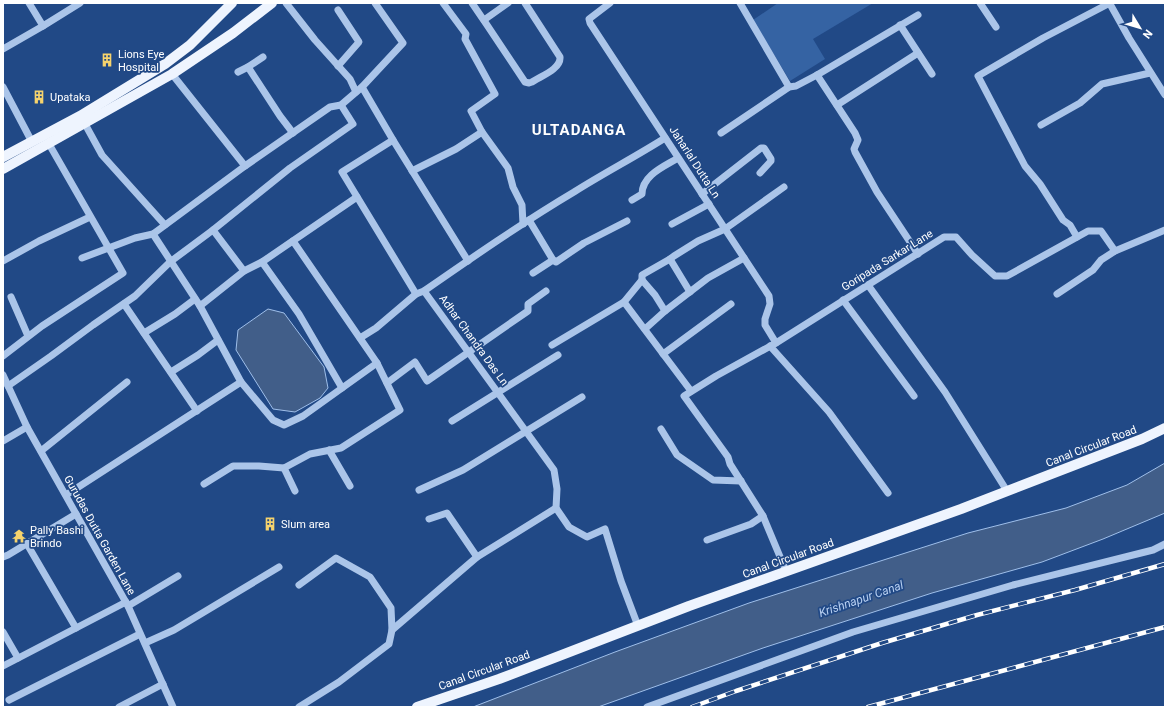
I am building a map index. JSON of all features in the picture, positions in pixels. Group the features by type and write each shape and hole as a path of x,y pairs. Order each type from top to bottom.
{"main road":[{"path":"3,157 80,116 165,64 190,45 232,3"},
{"path":"3,170 172,74 232,33 272,3"},
{"name":"Canal Circular Road","path":"417,707 786,571 954,512 1142,439 1165,428"}],"street":[{"path":"28,3 43,26"},
{"path":"3,49 80,3"},
{"path":"286,3 315,40 350,79 356,92"},
{"path":"82,258 135,238 153,234 245,166 330,107 341,105 356,92 403,43 374,3"},
{"path":"443,3 466,34 465,39 495,94 471,111 482,132 508,168 513,187 522,205 526,222 553,260"},
{"path":"472,3 525,82 528,83 557,66 560,61 560,57 524,3"},
{"path":"484,20 508,3"},
{"name":"Jaharlal Dutta Ln","path":"610,3 592,16 589,19 590,23 769,296 770,304 765,325 773,344 829,412 888,493"},
{"path":"740,3 789,87"},
{"path":"980,3 996,27"},
{"path":"1077,237 1070,225 1063,220 1040,184 1025,166 978,76 1043,38 1110,3 1150,73 1165,95"},
{"path":"338,10 359,42 338,66"},
{"path":"721,133 789,87 796,86 817,75 918,15"},
{"path":"900,25 932,74"},
{"path":"836,105 918,53"},
{"path":"238,72 248,68 263,57"},
{"path":"248,68 293,133"},
{"path":"1041,125 1080,103 1102,84 1150,73"},
{"path":"172,74 245,166"},
{"path":"817,75 855,133 858,140 854,149 855,152 877,192 918,254"},
{"path":"362,86 393,140 468,261"},
{"path":"3,87 32,142"},
{"path":"8,386 93,324 135,296 170,262 213,230 290,168 352,124 341,105"},
{"path":"85,124 102,154 165,226"},
{"path":"412,171 456,149 482,132"},
{"path":"424,291 574,191 632,159 665,138"},
{"path":"393,140 342,172 416,294"},
{"path":"3,356 42,326 123,273 49,144"},
{"path":"702,194 761,148 764,148 771,157 771,161 760,173"},
{"path":"632,200 642,194 642,186 652,174 678,158"},
{"path":"552,345 624,302 642,280 642,275 670,260 698,241 725,229 784,187"},
{"path":"144,333 175,314 198,303 244,271 262,262 357,197"},
{"path":"672,224 709,204"},
{"path":"3,261 39,241 90,217"},
{"path":"533,273 553,260 556,262 584,243 627,221"},
{"path":"213,230 244,271"},
{"path":"1057,294 1093,270 1101,260 1115,251 1165,230"},
{"name":"Goripada Sarkar Lane","path":"741,481 730,464 728,457 684,396 691,391 773,344 944,237 956,237 972,255 995,276 1007,276 1088,231 1100,231 1115,251"},
{"path":"153,234 198,303 241,382 273,420 284,426 303,416 377,363"},
{"path":"204,484 233,466 284,468 310,454 341,448 400,410 377,363 293,241"},
{"path":"645,329 664,312 708,278 744,258"},
{"path":"670,260 690,292"},
{"path":"262,262 299,314 342,388"},
{"path":"642,280 655,295 664,312"},
{"path":"868,285 945,392 1007,491"},
{"name":"Adhar Chandra Das Ln","path":"360,338 376,328 416,294 424,291 554,470 557,489 556,508"},
{"path":"387,383 415,362 427,381 468,351 528,311 528,304 546,291"},
{"path":"11,297 28,336"},
{"path":"843,300 914,396"},
{"path":"624,302 691,391"},
{"path":"124,304 197,410"},
{"path":"663,354 731,304"},
{"path":"171,372 218,340"},
{"path":"452,421 558,355"},
{"name":"Gurudas Dutta Garden Lane","path":"3,375 27,427 127,604 173,707"},
{"path":"41,451 127,382"},
{"path":"66,495 241,382"},
{"path":"419,490 463,470 582,397"},
{"path":"3,441 27,427"},
{"path":"661,430 677,455 713,480 741,481 763,516 786,571"},
{"path":"329,450 350,486"},
{"path":"284,468 295,491"},
{"path":"392,630 477,557 556,508 570,527 587,537 605,529 621,581 638,626"},
{"path":"429,519 447,513 477,557"},
{"path":"3,556 8,556 76,514"},
{"path":"707,540 751,524 763,516"},
{"path":"27,544 76,628"},
{"path":"647,707 853,632 1013,585 1153,550 1165,544"},
{"path":"298,586 336,558 370,577 391,608 392,630 388,644 338,682 299,707"},
{"path":"145,643 174,630 279,567"},
{"path":"3,666 76,628 127,604 178,576"},
{"path":"3,632 18,658"},
{"path":"9,700 140,634"},
{"path":"119,707 163,684"}],"shaded area":[{"path":"778,3 873,3 813,39 825,59 790,81 753,20"}],"water":[{"path":"268,309 284,313 324,367 328,388 320,398 295,412 273,409 236,350 238,330"},
{"name":"Krishnapur Canal","path":"1165,463 1165,513 1103,539 1042,562 932,593 763,648 598,707 473,707 615,652 749,603 968,533 1066,508 1127,485"}],"railway":[{"path":"692,707 882,643 977,615 1075,590 1165,564"},
{"path":"868,707 1165,627"}],"place":[{"name":"Lions Eye Hospital","path":"107,60"},
{"name":"Upataka","path":"39,97"},
{"name":"Slum area","path":"270,524"},
{"name":"Pally Bashi Brindo","path":"19,536"}],"district":[{"name":"ULTADANGA","path":"579,130"}]}
